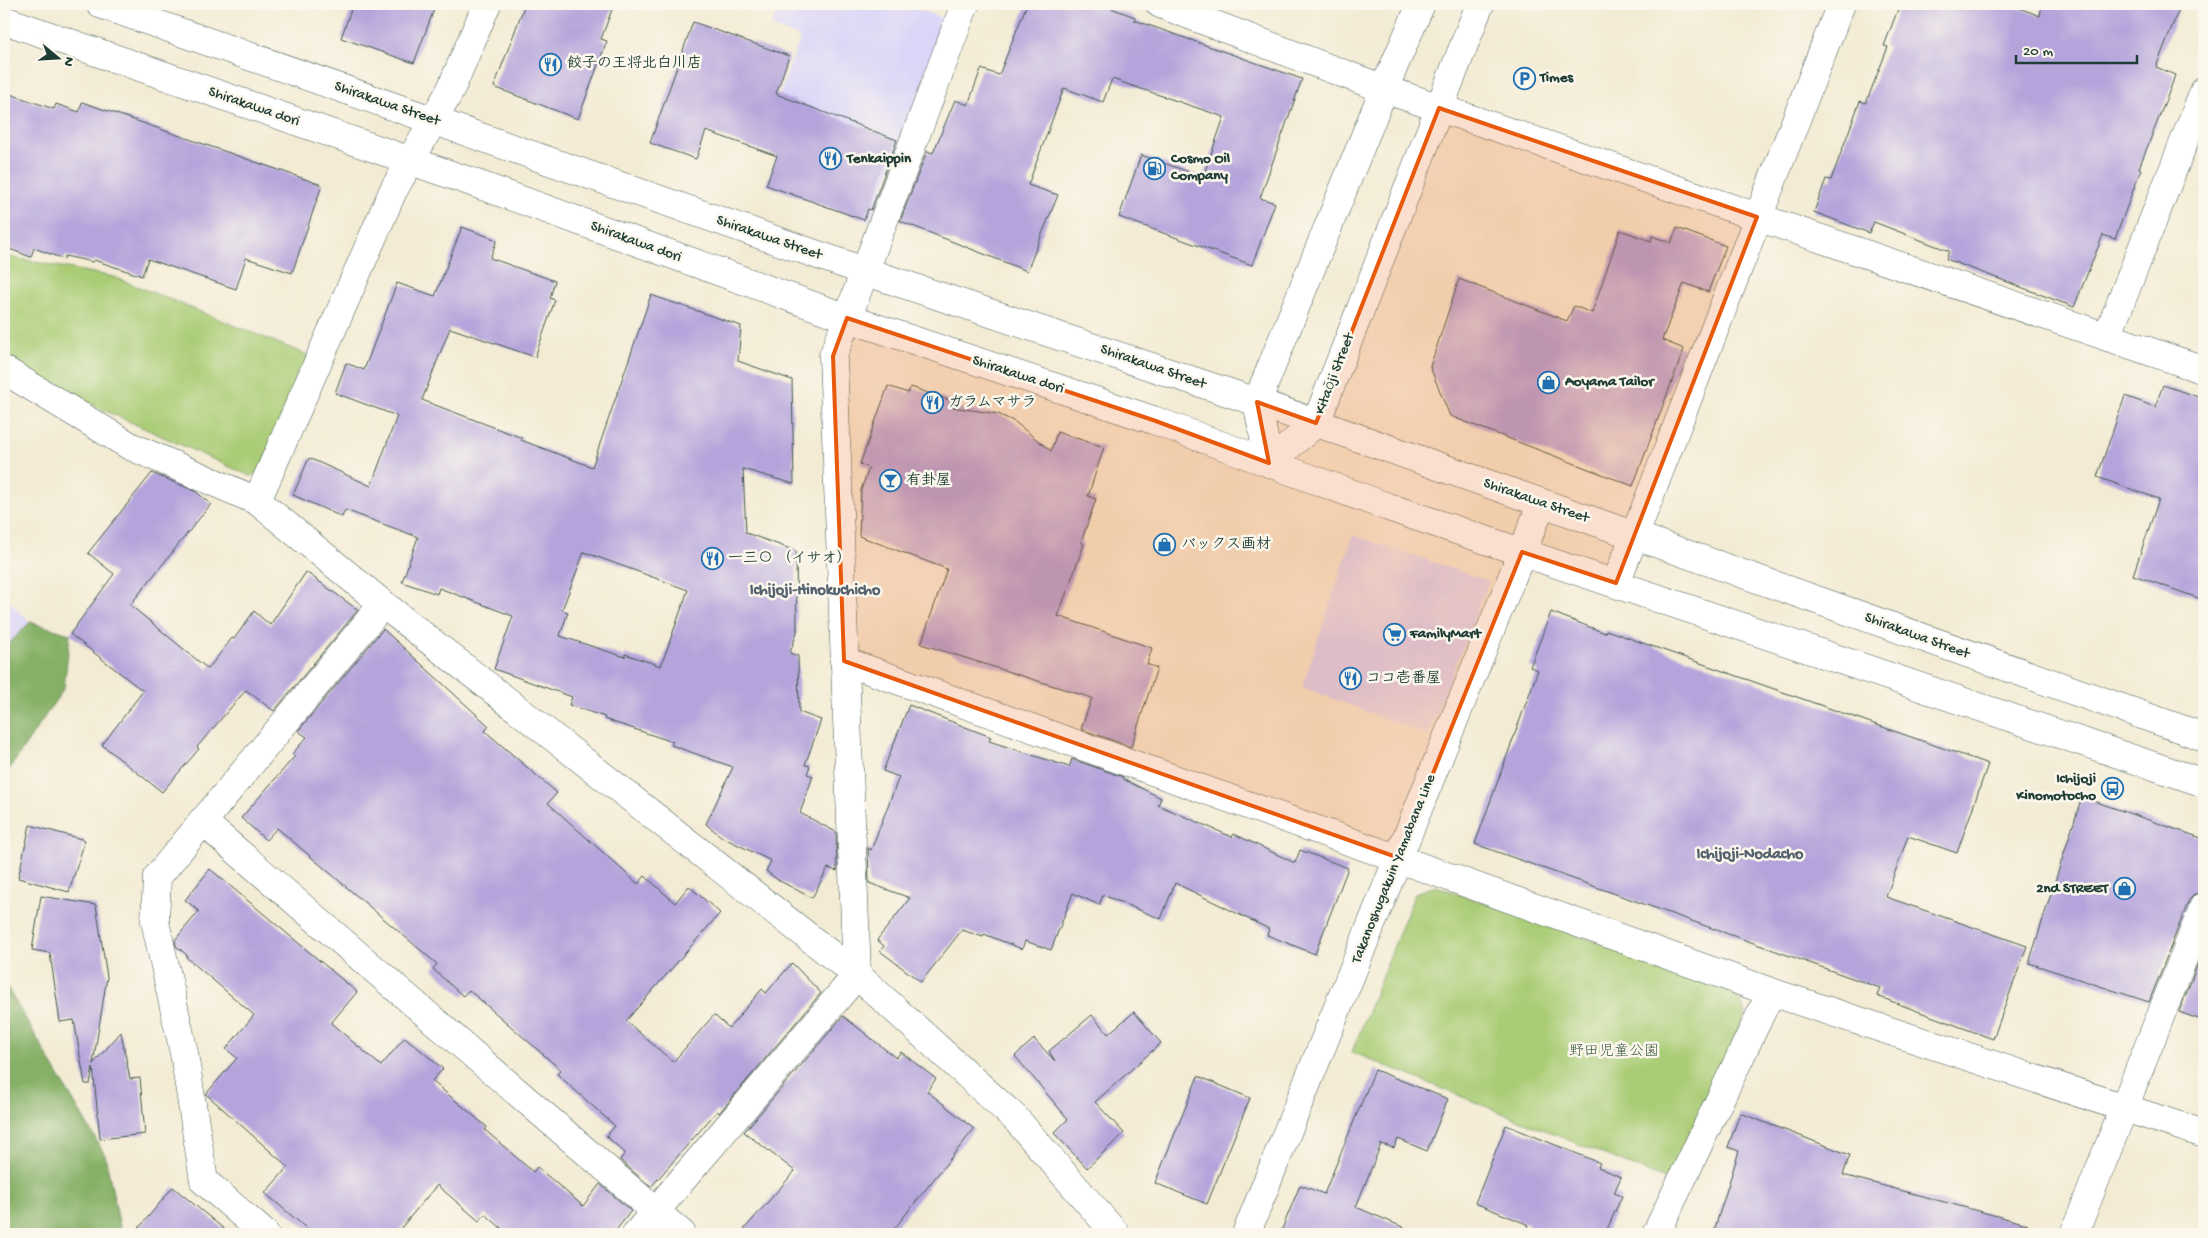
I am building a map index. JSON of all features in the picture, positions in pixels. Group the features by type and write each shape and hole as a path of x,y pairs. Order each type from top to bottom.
{"street":[{"name":"Shirakawa Street","path":"100,4 864,271 1257,402 2204,738"},
{"path":"257,502 393,191 450,92 487,4"},
{"path":"636,1234 857,975 832,356 965,4"},
{"path":"1160,4 1384,89 2204,370"},
{"path":"1421,4 1384,89 1257,402 1269,463 1388,507 2204,783"},
{"name":"Kitaōji Street","path":"1269,463 1316,423 1480,4"},
{"path":"1616,584 1841,4"},
{"name":"Shirakawa dori","path":"4,20 410,161 847,318 1154,420 1269,463"},
{"path":"2108,337 2204,91"},
{"path":"4,370 130,446 257,502 383,604 857,975 1016,1118 1116,1234"},
{"name":"Takanoshugakuin Yamabana Line","path":"1246,1234 1542,503"},
{"path":"265,1234 204,1181 184,1053 155,921 157,877 383,604"},
{"path":"844,661 1771,992 2124,1106 2204,1134"},
{"path":"202,822 682,1234"},
{"path":"2074,1234 2204,906"},
{"path":"1656,1234 1771,992"}],"highlighted area":[{"path":"1439,108 1757,217 1616,583 1522,552 1399,858 844,661 833,356 847,318 1153,420 1269,463 1257,402 1316,423"}],"shaded area":[{"path":"780,4 903,4 949,20 870,222 766,185 796,103 779,96 800,37 771,27"},
{"name":"FamilyMart","path":"1353,535 1489,581 1428,735 1302,687"},
{"path":"4,596 30,622 4,649"}],"green space":[{"path":"4,256 114,277 310,356 260,471 250,476 64,392 25,369 4,352"},
{"path":"30,622 70,634 64,688 4,777 4,649"},
{"name":"野田児童公園","path":"1436,886 1734,990 1746,1014 1667,1180 1352,1052 1415,893"},
{"path":"4,982 105,1155 120,1227 113,1234 4,1234"}],"building":[{"path":"353,4 436,4 414,63 341,38"},
{"name":"餃子の王将北白川店","path":"525,4 614,4 601,39 607,41 578,119 494,87"},
{"path":"1027,4 1100,4 1135,17 1134,20 1302,79 1260,198 1275,203 1252,265 1119,217 1141,155 1203,177 1224,117 1112,79 1103,102 1064,88 1028,185 1058,195 1027,271 900,221 927,151 933,153 955,100 968,105 981,69 999,75"},
{"path":"1900,4 2009,4 2040,16 2042,4 2181,4 2156,67 2175,75 2171,87 2139,168 2141,169 2115,239 2103,235 2074,307 1946,259 1949,251 1874,222 1869,233 1814,212 1826,179 1831,180 1860,101 1866,103 1888,47 1884,46"},
{"path":"693,22 789,56 776,94 897,140 871,210 868,209 864,220 766,185 777,156 706,131 696,159 650,143"},
{"path":"4,92 54,109 56,104 79,112 82,102 322,185 292,273 246,258 236,289 148,259 142,276 94,260 93,262 65,256 64,259 34,248 31,257 4,247"},
{"path":"462,227 497,240 490,258 555,281 550,298 555,300 535,357 450,328 422,400 592,467 651,295 741,326 738,361 792,380 794,484 743,469 746,533 796,551 797,632 790,653 798,656 799,712 821,720 805,765 810,766 807,774 813,776 800,813 836,832 837,871 828,868 812,898 778,880 766,871 771,861 722,837 706,824 733,767 671,745 673,742 569,705 572,697 494,669 513,616 439,588 437,594 402,582 418,537 345,510 342,517 293,495 309,458 371,486 397,416 335,393 346,363 364,370 397,283 435,296","holes":["584,552 688,590 661,666 625,654 625,657 560,636 568,612 562,610"]},
{"path":"1677,228 1726,246 1708,292 1684,283 1662,340 1684,349 1633,486 1450,416 1430,367 1459,279 1567,321 1574,306 1592,313 1620,230 1651,241 1652,236 1671,243"},
{"path":"2163,385 2204,399 2204,600 2133,575 2159,499 2097,477 2125,396 2155,407"},
{"path":"888,386 908,393 911,387 954,402 952,407 998,414 1015,422 1051,451 1057,432 1104,447 1088,496 1096,499 1081,542 1084,544 1058,616 1152,648 1147,664 1157,668 1131,747 1081,729 1092,698 921,644 947,569 859,536 861,490 869,468 860,464"},
{"path":"152,473 195,491 211,504 130,605 208,669 232,638 234,639 254,611 270,625 306,572 358,610 274,711 246,690 197,747 199,749 162,792 102,745 143,691 70,634 114,574 88,553"},
{"path":"1551,612 1605,633 1606,630 1988,764 1957,853 1908,836 1886,897 2027,946 1993,1039 1877,996 1880,988 1475,844 1538,670 1530,667"},
{"path":"383,629 489,726 485,731 557,793 548,803 638,884 645,876 675,903 689,886 720,913 626,1021 673,1062 714,1015 729,1028 762,989 766,993 792,963 821,993 719,1113 717,1111 651,1187 620,1160 625,1153 606,1136 615,1126 557,1074 561,1070 469,990 463,996 433,969 437,964 277,828 266,840 241,818 295,756 292,754 307,737 298,731"},
{"path":"909,705 991,737 989,741 1069,767 1072,759 1123,777 1123,779 1161,798 1158,805 1232,837 1234,834 1295,863 1300,850 1348,868 1315,954 1267,935 1269,929 1175,883 1161,919 1103,895 1099,905 1073,893 1051,950 1025,941 1022,949 984,934 983,937 962,930 921,982 880,951 884,946 877,940 910,898 869,883 868,848 871,850 899,777 883,771"},
{"path":"2082,797 2204,839 2204,891 2195,894 2189,900 2149,1002 2029,963"},
{"path":"30,825 85,840 69,892 18,878"},
{"path":"210,869 357,992 331,1023 381,1066 405,1037 443,1069 432,1081 487,1127 485,1130 533,1172 537,1167 583,1206 600,1184 631,1211 614,1233 616,1234 508,1234 485,1214 479,1221 437,1185 396,1234 313,1234 265,1193 288,1167 206,1094 237,1058 226,1049 254,1015 186,957 187,955 176,946 175,940 199,911 185,900"},
{"path":"41,896 96,905 107,977 93,1064 121,1032 130,1079 140,1078 145,1134 100,1139 93,1067 90,1084 85,1084 74,1020 60,1022 50,953 32,950"},
{"path":"2204,948 2204,1021 2179,1012"},
{"path":"1134,1012 1161,1043 1095,1102 1124,1133 1087,1168 1054,1133 1068,1119 1015,1056 1034,1039 1055,1061 1049,1051 1092,1015 1108,1034"},
{"path":"843,1016 896,1058 901,1052 936,1079 927,1091 974,1129 890,1234 740,1234 795,1171 744,1132"},
{"path":"1375,1070 1448,1099 1427,1151 1398,1139 1394,1148 1381,1144 1356,1207 1419,1234 1280,1234 1300,1185 1324,1194"},
{"path":"1198,1076 1250,1098 1207,1204 1155,1183"},
{"path":"1740,1113 1850,1155 1843,1175 2027,1224 2025,1234 1713,1234 1739,1151 1728,1147"},
{"path":"1506,1125 1600,1163 1598,1167 1621,1177 1614,1193 1622,1196 1605,1234 1525,1234 1529,1225 1475,1203"},
{"path":"173,1187 230,1234 134,1234"}],"place":[{"name":"餃子の王将北白川店","path":"551,64"},
{"name":"Times","path":"1524,78"},
{"name":"Tenkaippin","path":"831,159"},
{"name":"Cosmo Oil Company","path":"1155,168"},
{"name":"Aoyama Tailor","path":"1549,382"},
{"name":"ガラムマサラ","path":"932,403"},
{"name":"有卦屋","path":"890,481"},
{"name":"バックス画材","path":"1165,545"},
{"name":"一三〇 （イサオ）","path":"712,559"},
{"name":"FamilyMart","path":"1394,634"},
{"name":"ココ壱番屋","path":"1350,679"},
{"name":"Ichijoji Kinomotocho","path":"2112,788"},
{"name":"2nd STREET","path":"2124,889"}],"district":[{"name":"Ichijoji-Hinokuchicho","path":"815,591"},
{"name":"Ichijoji-Nodacho","path":"1750,855"}]}
